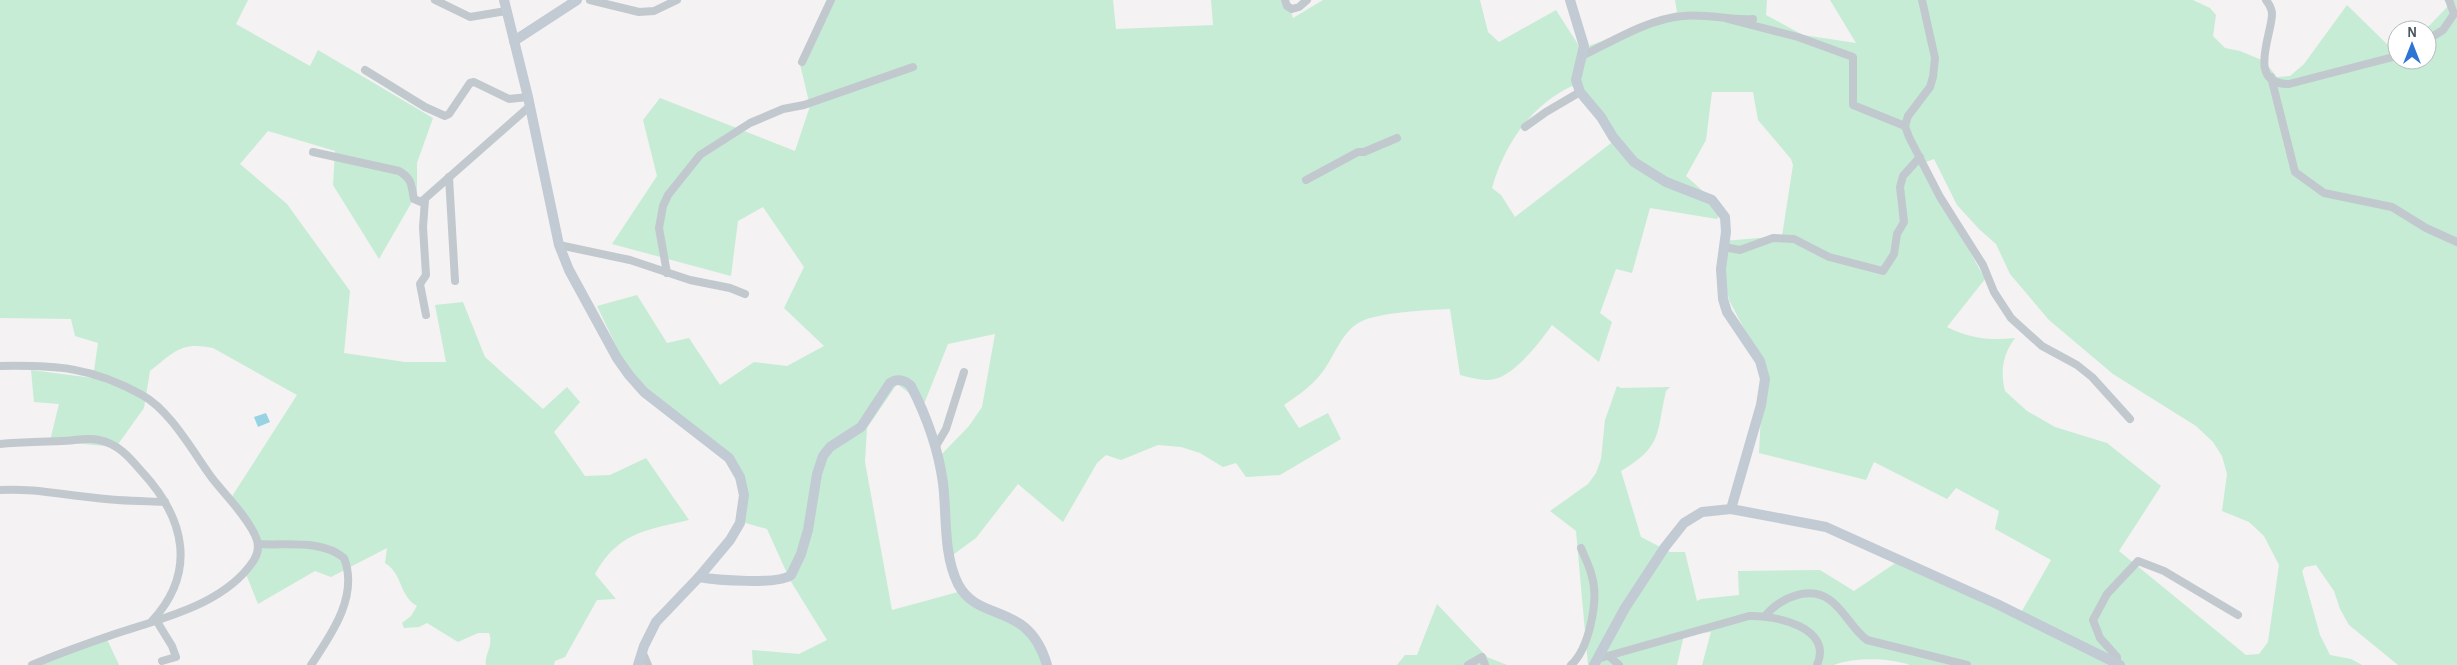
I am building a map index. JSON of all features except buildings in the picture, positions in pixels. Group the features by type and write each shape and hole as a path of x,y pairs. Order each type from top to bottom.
{"street":[{"path":"435,0 470,17 506,11"},
{"path":"504,0 529,102 559,245 581,293 629,375 644,392 729,458 736,467 744,496 740,522 730,540 699,577 656,622 642,651 638,665"},
{"path":"514,41 577,0"},
{"path":"590,0 639,12 654,11 677,0"},
{"path":"802,62 831,0"},
{"path":"1285,0 1287,6 1292,9 1299,7 1307,0"},
{"path":"1570,0 1583,38 1582,56 1576,80 1580,92 1634,162 1666,182 1712,200 1725,217 1726,232 1720,269 1727,312 1760,361 1765,379 1761,405 1730,509"},
{"path":"1922,0 1934,58 1933,77 1930,87 1908,116 1905,126 1909,137 1940,197 1983,265 1994,292 2011,318 2042,346 2077,365 2092,377 2130,418"},
{"path":"2266,0 2270,5 2272,13 2263,53 2264,63 2271,77 2295,172 2324,193 2392,207 2426,228 2457,242"},
{"path":"2437,34 2443,30 2454,14 2449,0"},
{"path":"1582,56 1620,37 1667,19 1684,16 1728,20 1753,19"},
{"path":"1728,20 1798,37 1853,57 1853,105 1905,126"},
{"path":"2271,77 2279,83 2289,84 2387,59"},
{"path":"667,273 659,228 663,206 668,195 700,155 750,123 783,109 804,105 913,67"},
{"path":"365,70 425,107 444,116 449,114 470,83 474,82 509,99 529,102"},
{"path":"1525,127 1580,92"},
{"path":"313,152 399,172 408,176 412,183 414,199 420,202 425,200 529,102"},
{"path":"1306,180 1358,152 1364,152 1397,138"},
{"path":"1724,247 1740,250 1773,238 1794,239 1829,257 1883,271 1894,254 1897,234 1904,222 1900,187 1903,176 1920,157"},
{"path":"449,176 455,281"},
{"path":"425,200 423,228 426,275 420,284 426,315"},
{"path":"559,245 630,260 667,273 745,294"},
{"path":"0,366 48,365 73,368 95,374 149,399 181,436 249,523 259,544 255,558 230,585 199,603 32,665"},
{"path":"936,446 946,429 964,372"},
{"path":"699,577 716,581 770,580 783,579 791,575 808,530 817,474 823,456 830,447 861,427 892,381 903,381 911,386 928,421 936,446 943,482 950,560 958,583 967,597 977,604 1004,614 1024,626 1039,645 1047,665"},
{"path":"0,444 97,439 125,452 158,490 178,530 181,561 172,594 154,621"},
{"path":"0,490 20,489 94,498 165,502"},
{"path":"1596,662 1625,608 1664,547 1684,522 1702,512 1730,509 1826,527 1998,604 2119,664"},
{"path":"259,544 329,548 344,558 348,577 340,620 311,665"},
{"path":"1571,665 1578,659 1592,627 1593,579 1581,548"},
{"path":"2119,664 2118,657 2100,638 2093,620 2108,594 2138,561 2164,571 2238,615"},
{"path":"1765,616 1774,604 1790,596 1821,596 1831,600 1856,631 1867,640 1967,665"},
{"path":"1596,662 1609,656 1749,616 1765,616 1800,626 1814,637 1818,645 1817,665"},
{"path":"154,621 172,646 176,657 162,661"},
{"path":"642,651 648,665"},
{"path":"1609,656 1619,665"},
{"path":"1468,665 1482,657 1485,665"}],"green space":[{"path":"0,0 248,0 236,24 310,66 318,50 433,118 417,163 417,193 379,259 333,185 335,151 268,131 240,164 287,204 350,291 344,353 405,362 446,362 435,305 463,302 485,357 543,409 567,387 580,402 554,432 585,476 610,475 646,458 689,520 647,530 624,541 613,549 595,574 616,599 597,600 565,657 555,661 554,665 486,665 486,657 490,646 489,633 478,633 458,642 427,623 419,627 404,628 402,623 411,616 417,606 407,597 395,573 385,563 387,548 331,577 315,571 258,604 246,574 257,548 258,533 229,501 297,395 213,348 202,346 185,347 172,354 150,371 144,408 116,447 50,441 59,404 34,402 31,370 93,378 98,343 75,336 71,319 0,318"},
{"path":"828,0 1113,0 1116,29 1213,25 1211,0 1288,0 1293,18 1323,0 1480,0 1488,32 1499,42 1556,10 1581,49 1677,12 1675,0 1767,0 1766,15 1803,35 1856,43 1830,0 2193,0 2210,8 2216,15 2213,36 2225,48 2240,51 2264,61 2277,77 2290,76 2304,64 2347,5 2387,44 2387,70 2437,70 2437,20 2435,20 2449,5 2444,0 2457,0 2457,665 2398,665 2349,625 2340,609 2334,591 2316,565 2305,567 2302,571 2320,635 2330,655 2351,659 2362,665 1910,665 1872,659 1843,662 1834,665 1702,665 1711,632 1684,635 1677,665 1588,665 1576,531 1550,511 1588,484 1596,473 1601,459 1605,420 1617,386 1621,388 1670,387 1666,391 1658,429 1651,446 1635,462 1621,471 1641,537 1670,552 1685,552 1697,601 1739,595 1738,571 1820,570 1854,591 1897,562 2022,611 2051,560 1995,529 1999,511 1956,488 1947,499 1874,462 1866,480 1759,453 1763,373 1749,338 1729,300 1721,267 1723,241 1782,236 1793,165 1791,159 1758,120 1753,92 1712,92 1706,140 1686,176 1723,209 1717,219 1650,208 1632,273 1616,269 1600,313 1612,322 1599,362 1552,325 1532,351 1515,368 1496,379 1477,379 1460,375 1450,309 1404,312 1368,319 1349,330 1317,379 1284,405 1299,428 1328,413 1341,439 1280,475 1246,477 1236,463 1223,467 1200,453 1181,447 1158,445 1121,460 1106,455 1097,463 1063,522 1018,484 976,538 950,557 941,455 969,426 982,407 995,334 948,344 924,404 897,384 867,428 865,462 892,610 958,592 1020,623 1047,665 753,665 752,650 799,654 827,640 790,580 767,529 742,522 738,482 723,457 631,377 597,306 637,295 667,343 689,338 720,385 754,362 787,366 824,346 784,308 804,267 763,207 738,221 731,276 612,244 657,176 643,120 660,98 795,151 810,106 800,64","holes":["1572,86 1619,137 1515,217 1501,195 1492,188 1504,157 1521,128 1544,104","1934,159 1957,205 1996,244 2010,274 2049,320 2113,374 2196,426 2213,442 2222,456 2227,474 2222,511 2249,522 2264,536 2279,565 2268,642 2259,654 2246,655 2119,551 2161,486 2107,443 2055,427 2027,411 2005,391 2003,377 2005,357 2015,338 1980,338 1963,334 1947,327 1985,279 1921,164"]},
{"path":"1437,604 1487,657 1507,665 1397,665 1405,655 1417,655"},
{"path":"105,635 119,665 37,665"}],"water":[{"path":"266,413 270,422 258,427 254,417"}]}
